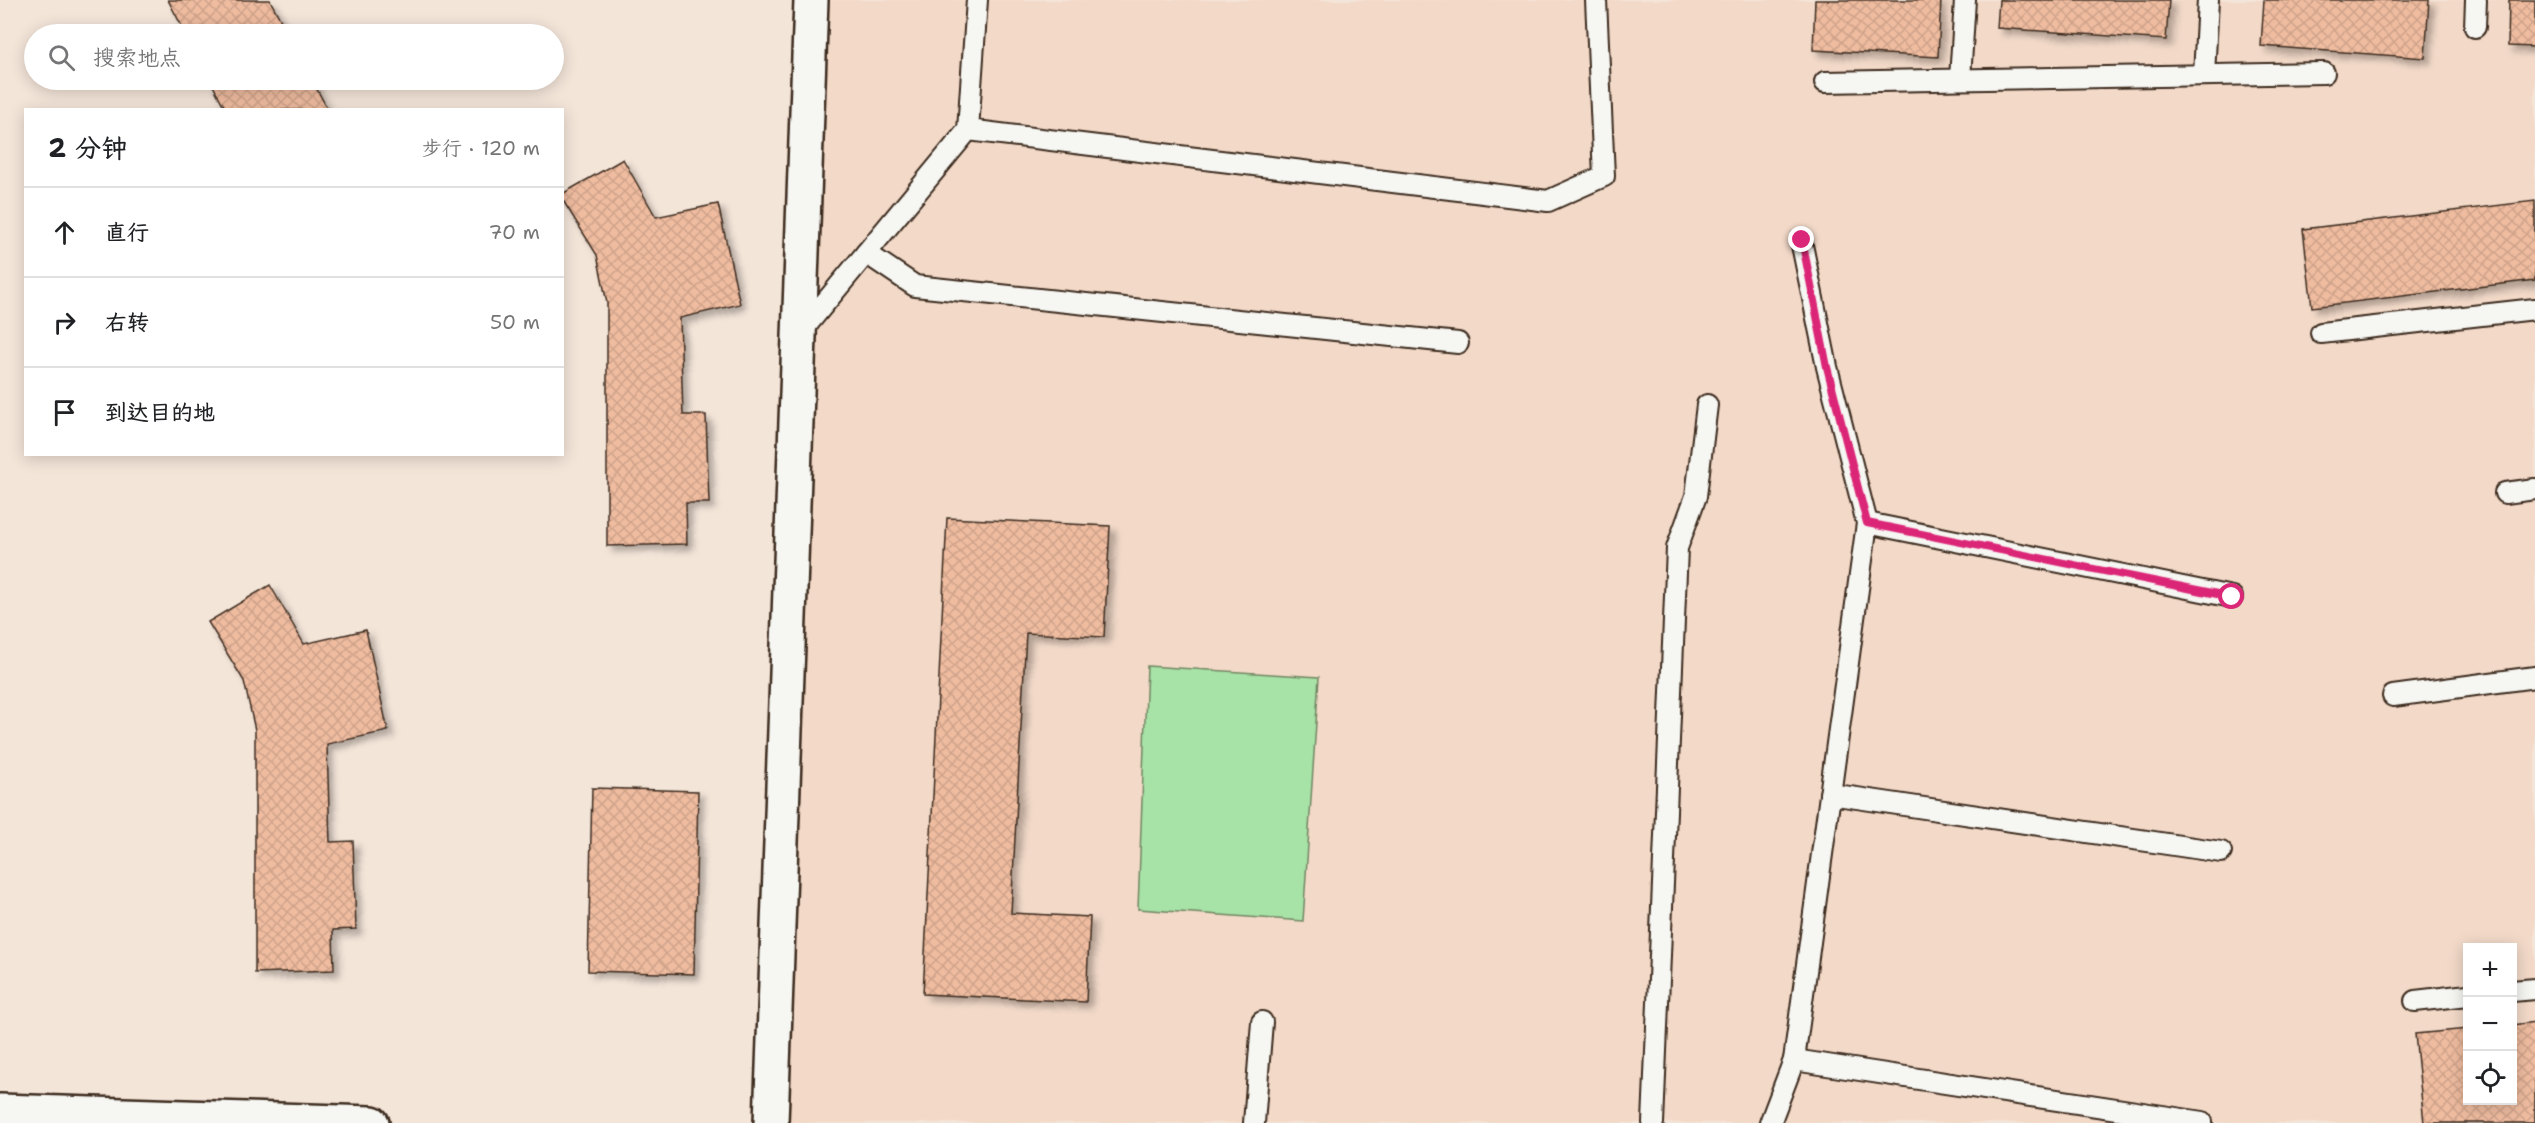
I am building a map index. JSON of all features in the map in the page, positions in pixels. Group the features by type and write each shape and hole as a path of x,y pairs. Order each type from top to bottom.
{"street":[{"path":"771,1123 812,0"},
{"path":"0,1111 372,1123"}],"lane":[{"path":"800,333 968,130 977,0"},
{"path":"968,130 1548,201 1604,176 1596,0"},
{"path":"1960,79 1965,0"},
{"path":"2204,75 2208,0"},
{"path":"2475,27 2476,0"},
{"path":"1825,82 2324,73"},
{"path":"1770,1123 1794,1060 1867,523 1827,367 1802,240"},
{"path":"866,253 915,286 1458,343"},
{"path":"2321,333 2535,309"},
{"path":"1653,1123 1677,548 1696,496 1707,405"},
{"path":"2505,493 2535,489"},
{"path":"1867,523 2232,597"},
{"path":"2392,696 2535,677"},
{"path":"1830,794 2221,852"},
{"path":"2517,991 2535,989"},
{"path":"2415,1000 2463,995"},
{"path":"1254,1123 1262,1022"},
{"path":"1794,1060 2202,1122"}],"shaded area":[{"path":"795,0 2535,0 2535,1123 756,1123"}],"green space":[{"path":"1147,666 1319,677 1303,921 1138,909"}],"building":[{"path":"168,0 270,0 283,24 181,24"},
{"path":"1815,0 1941,0 1938,57 1813,50"},
{"path":"1999,0 2169,0 2166,40 1997,28"},
{"path":"2264,0 2429,0 2425,58 2261,46"},
{"path":"2509,0 2535,0 2535,47 2508,46"},
{"path":"215,90 317,90 327,108 225,108"},
{"path":"623,159 656,217 718,204 740,304 680,318 683,415 706,415 709,503 686,503 687,544 607,546 607,303 597,255 564,202 564,193"},
{"path":"2535,201 2535,280 2312,307 2303,229"},
{"path":"947,518 1110,526 1104,637 1026,633 1011,913 1090,917 1086,1002 923,994"},
{"path":"270,585 304,644 366,630 388,731 327,744 330,842 353,841 356,929 333,930 334,970 255,973 255,730 244,681 208,622"},
{"path":"592,788 698,791 694,974 588,971"},
{"path":"2535,1022 2535,1123 2424,1123 2415,1034 2463,1029 2463,1105 2517,1105 2517,1024"}],"route":[{"path":"1802,240 1827,367 1867,523 2232,597"}]}
